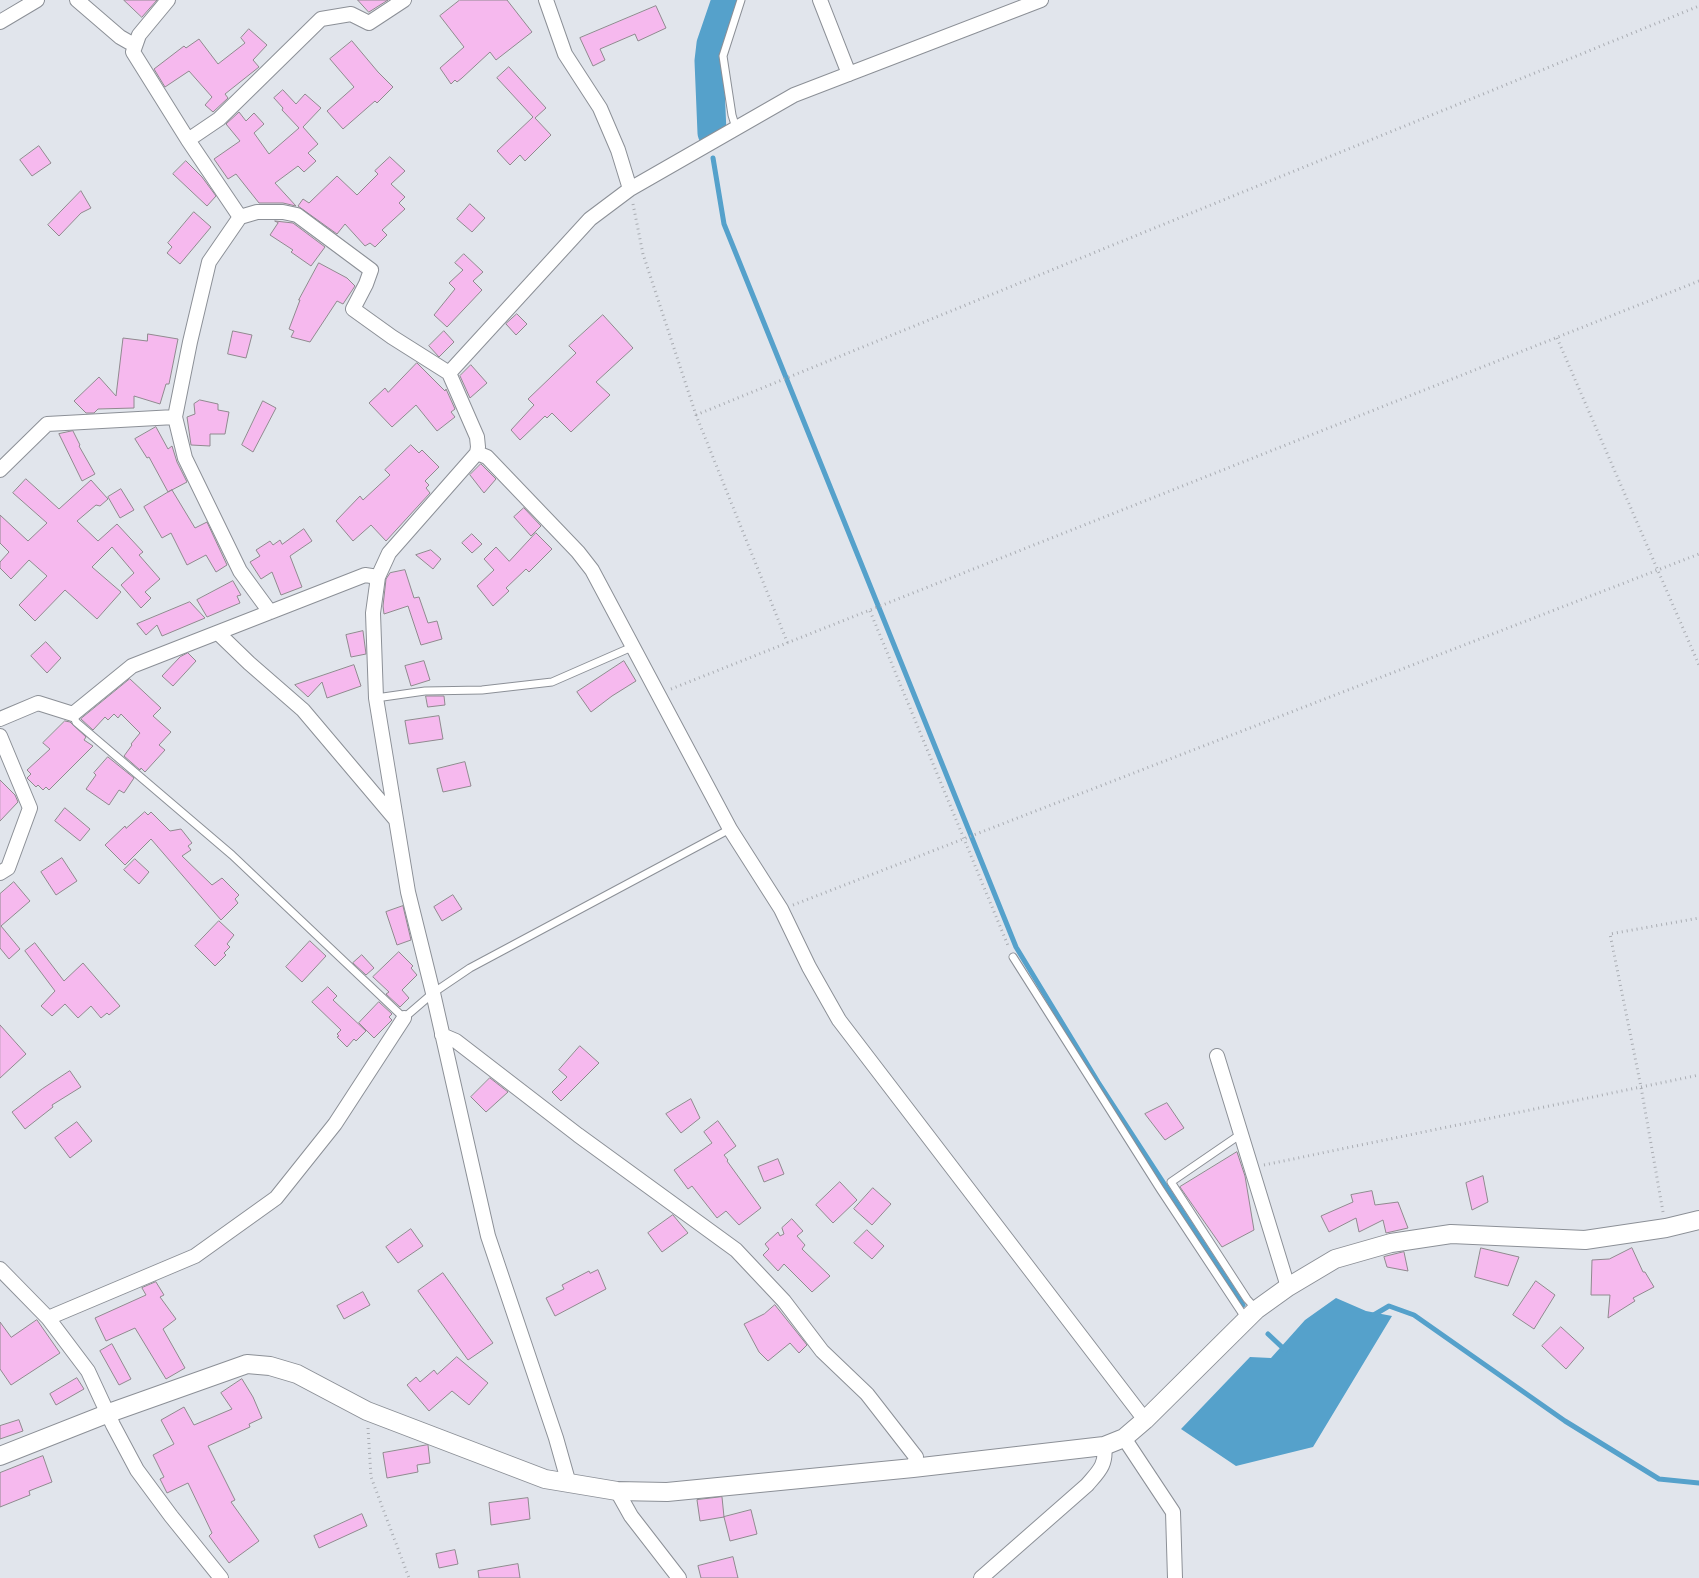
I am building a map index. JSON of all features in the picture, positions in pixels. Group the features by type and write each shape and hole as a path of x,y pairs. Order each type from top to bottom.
{"street":[{"path":"0,22 37,0"},
{"path":"77,0 120,37 134,45"},
{"path":"168,0 139,35 133,52 188,140 240,217"},
{"path":"188,140 219,119 321,19 351,14 369,23 404,0"},
{"path":"546,0 565,54 600,108 618,150 630,189"},
{"path":"820,0 849,74"},
{"path":"449,373 590,219 630,189 794,95 1040,0"},
{"path":"270,612 240,572 185,458 175,418 190,342 209,262 240,217 257,212 283,212 297,216 348,251 371,270 353,309 392,337 449,373 477,436 477,453 388,553 378,577 373,614 376,698 408,892 488,1236 556,1438 569,1484"},
{"path":"0,470 47,424 175,418"},
{"path":"477,453 487,457 578,552 592,570 730,829 781,909 809,967 839,1020 1145,1420"},
{"path":"0,719 38,703 73,714 132,666 365,575 378,577"},
{"path":"218,633 303,710 396,821"},
{"path":"0,736 30,808 8,868 0,873"},
{"path":"48,1318 196,1256 276,1198 335,1124 404,1018"},
{"path":"442,1035 456,1041 578,1135 736,1250 784,1301 822,1351 867,1394 916,1456 913,1468"},
{"path":"1217,1056 1288,1287"},
{"path":"0,1456 109,1412 247,1364 270,1366 296,1374 367,1412 545,1479 617,1491 667,1492 913,1468 1104,1446 1124,1438 1145,1420 1251,1314 1288,1287 1334,1259 1400,1242 1451,1234 1585,1240 1666,1228 1699,1220"},
{"path":"0,1269 48,1318 88,1371 109,1412 113,1425 137,1470 221,1578"},
{"path":"1124,1438 1173,1512 1175,1578"},
{"path":"981,1578 1086,1485 1101,1468 1106,1457 1104,1446"},
{"path":"617,1491 631,1516 679,1578"}],"lane":[{"path":"736,128 732,115 723,56 742,0"},
{"path":"376,698 425,691 482,690 552,682 632,647"},
{"path":"73,714 76,722 232,855 404,1018 433,994 470,968 730,829"},
{"path":"1013,957 1160,1189 1251,1314"},
{"path":"1241,1134 1171,1182 1247,1299 1251,1314"}],"path":[{"path":"696,415 1699,6"},
{"path":"630,189 643,254 696,415 788,644"},
{"path":"658,694 1699,281"},
{"path":"1557,338 1699,665"},
{"path":"781,909 1699,554"},
{"path":"870,611 1013,957"},
{"path":"1666,1228 1641,1087 1610,934 1699,918"},
{"path":"1251,1168 1699,1075"},
{"path":"367,1412 371,1478 409,1578"}],"water":[{"path":"1336,1298 1366,1311 1392,1316 1313,1447 1236,1466 1181,1429 1250,1357 1271,1358 1305,1320"}],"building":[{"path":"124,0 157,0 142,17"},
{"path":"358,0 388,0 369,12"},
{"path":"460,0 507,0 532,32 496,60 490,52 462,78 457,82 455,80 451,84 440,68 464,47 440,16"},
{"path":"656,6 666,28 638,41 635,34 600,49 605,60 593,66 580,38"},
{"path":"249,29 267,45 253,60 259,67 225,94 228,98 213,112 205,105 212,97 189,71 165,87 154,69 184,46 186,48 199,39 218,64 245,43 241,38"},
{"path":"352,41 393,87 377,103 375,101 343,129 327,111 354,87 330,59"},
{"path":"509,67 546,108 535,118 551,135 525,161 520,155 510,165 497,151 533,117 497,78"},
{"path":"283,90 296,104 305,94 321,108 303,127 318,144 308,153 316,161 304,172 298,166 275,183 296,206 283,203 259,203 236,174 228,179 214,159 240,141 226,124 239,112 246,121 254,113 264,124 254,133 269,154 299,128 282,110 283,108 274,98"},
{"path":"39,146 51,163 32,176 20,160"},
{"path":"390,157 405,171 391,184 405,197 399,203 405,209 382,230 387,235 375,247 370,243 365,246 345,224 337,234 298,206 303,199 309,203 337,176 357,195 378,174 375,171"},
{"path":"186,161 202,177 216,196 207,206 173,174"},
{"path":"81,191 91,208 81,213 59,236 48,225"},
{"path":"470,204 485,218 472,232 457,219"},
{"path":"194,212 211,227 180,264 167,253 172,247 168,243"},
{"path":"275,221 293,223 325,247 311,266 291,252 293,250 270,235 278,223"},
{"path":"464,254 483,272 473,281 482,290 447,327 434,315 455,289 449,283 463,270 455,263"},
{"path":"319,263 347,278 355,286 343,304 337,301 310,342 291,337 294,331 289,329 299,300"},
{"path":"517,314 527,324 516,335 506,324"},
{"path":"603,315 633,348 596,382 610,395 571,432 552,413 547,418 545,416 520,440 511,430 534,405 528,399 576,353 569,346"},
{"path":"233,331 252,335 246,358 228,354"},
{"path":"444,331 454,342 439,357 429,346"},
{"path":"148,334 178,339 169,384 166,384 160,404 134,396 134,408 98,409 94,413 86,413 74,401 99,377 116,396 123,338 147,341"},
{"path":"417,363 445,391 446,389 455,409 451,412 455,417 437,431 416,405 392,427 369,403 385,388 388,392"},
{"path":"471,365 487,383 470,398 460,376"},
{"path":"200,400 218,404 218,410 229,412 225,434 210,434 210,446 191,445 187,417 195,414 194,404"},
{"path":"263,401 276,408 253,452 242,445"},
{"path":"156,427 168,449 172,446 177,462 187,482 168,492 149,457 147,458 135,439"},
{"path":"73,431 95,474 82,481 59,434"},
{"path":"411,445 419,453 422,450 439,467 425,481 429,485 426,488 430,493 386,541 371,525 353,541 336,521 360,496 363,500 390,475 385,470"},
{"path":"481,464 496,479 484,493 470,475"},
{"path":"26,479 59,509 91,480 108,499 100,506 96,505 77,521 98,541 117,524 143,552 139,555 160,579 145,592 151,598 141,608 121,585 134,573 112,547 92,567 121,592 97,619 65,590 35,621 19,605 47,576 29,560 11,579 0,568 0,562 9,552 0,543 0,515 28,541 47,523 13,493"},
{"path":"121,489 134,510 120,518 108,497"},
{"path":"172,490 195,528 207,522 227,565 216,572 206,555 187,565 171,533 162,538 144,507"},
{"path":"524,508 541,526 531,536 514,517"},
{"path":"304,529 312,541 290,556 302,587 281,595 272,572 261,579 250,562 260,556 256,550 270,541 273,545 280,540 282,544"},
{"path":"536,533 552,549 529,572 526,569 506,588 509,591 493,606 477,586 494,570 484,559 496,547 509,561"},
{"path":"472,534 482,544 472,553 462,543"},
{"path":"431,550 441,559 433,569 416,555"},
{"path":"405,570 414,598 419,597 428,623 437,621 442,639 421,645 408,606 384,614 386,579 390,573"},
{"path":"233,581 241,595 237,596 240,603 207,617 197,600"},
{"path":"190,602 205,618 162,636 157,625 146,635 137,624"},
{"path":"363,631 366,654 351,657 346,635"},
{"path":"46,642 61,658 47,673 31,656"},
{"path":"188,653 196,661 173,686 162,676 180,657"},
{"path":"424,661 430,680 411,686 405,666"},
{"path":"624,661 636,681 591,712 577,692"},
{"path":"354,665 361,686 327,698 322,682 308,697 295,685"},
{"path":"130,679 161,708 153,716 171,732 159,745 165,750 145,772 124,756 140,733 121,714 118,718 114,714 108,720 105,717 93,730 81,719"},
{"path":"426,696 444,696 445,705 428,707"},
{"path":"439,716 443,739 409,744 405,721"},
{"path":"65,721 70,722 86,737 84,740 93,746 49,790 46,787 43,790 38,785 36,787 27,778 31,774 27,770 50,749 43,743"},
{"path":"108,757 134,778 124,793 119,790 109,805 86,789 96,775 94,773"},
{"path":"465,762 471,786 443,792 437,769"},
{"path":"0,780 15,795 18,802 0,821"},
{"path":"65,808 90,829 80,841 55,821"},
{"path":"145,812 148,815 151,812 170,831 181,829 192,843 188,846 191,850 182,856 212,885 222,878 239,895 235,899 238,903 221,920 151,839 125,865 105,845 125,826 126,828"},
{"path":"62,858 77,881 56,895 41,872"},
{"path":"135,859 149,872 139,884 124,870"},
{"path":"14,882 30,901 1,926 20,949 9,959 0,948 0,894"},
{"path":"453,895 462,909 442,921 434,907"},
{"path":"403,906 411,940 397,945 386,912"},
{"path":"219,921 234,935 227,944 230,947 224,953 226,955 215,966 195,946"},
{"path":"310,941 326,956 302,982 286,967"},
{"path":"35,943 64,981 83,963 120,1006 109,1015 107,1013 101,1018 91,1006 78,1018 65,1004 52,1016 41,1006 55,991 25,951"},
{"path":"399,952 413,966 411,968 417,975 402,990 409,998 400,1007 386,994 389,992 373,977"},
{"path":"362,955 374,968 366,975 353,963"},
{"path":"328,987 337,996 333,1000 366,1031 356,1041 354,1039 347,1047 337,1037 341,1030 312,1002"},
{"path":"379,1002 392,1014 389,1017 392,1020 374,1038 359,1023"},
{"path":"0,1025 26,1054 0,1078"},
{"path":"580,1046 599,1063 561,1101 552,1092 567,1077 559,1070"},
{"path":"70,1071 81,1087 52,1105 53,1107 25,1129 12,1112"},
{"path":"490,1078 508,1092 486,1112 471,1097"},
{"path":"691,1099 700,1118 681,1133 666,1114"},
{"path":"1167,1103 1184,1128 1165,1140 1145,1114"},
{"path":"718,1121 736,1146 724,1155 761,1208 739,1225 726,1211 717,1218 692,1186 688,1189 674,1170 712,1143 704,1132"},
{"path":"77,1122 92,1141 70,1158 55,1138"},
{"path":"1237,1152 1245,1176 1254,1230 1222,1247 1180,1187"},
{"path":"778,1159 784,1174 764,1182 758,1167"},
{"path":"1483,1176 1488,1202 1472,1210 1466,1183"},
{"path":"840,1182 857,1200 833,1223 816,1205"},
{"path":"873,1188 891,1204 872,1225 854,1209"},
{"path":"1372,1191 1375,1205 1398,1202 1408,1228 1386,1233 1383,1220 1359,1232 1356,1218 1329,1232 1321,1216 1353,1202 1351,1195"},
{"path":"673,1215 688,1233 662,1252 648,1233"},
{"path":"792,1219 803,1231 797,1236 805,1245 802,1249 830,1276 812,1292 784,1264 778,1271 763,1255 769,1249 765,1244 778,1232 780,1236 784,1234 782,1228"},
{"path":"411,1229 423,1246 398,1263 386,1247"},
{"path":"867,1230 884,1246 872,1259 854,1243"},
{"path":"1481,1248 1519,1257 1508,1286 1475,1277"},
{"path":"1632,1248 1643,1272 1645,1272 1654,1287 1633,1298 1635,1301 1608,1318 1610,1295 1591,1295 1592,1260 1609,1259"},
{"path":"1404,1252 1408,1271 1387,1267 1384,1257"},
{"path":"598,1270 606,1289 555,1316 546,1298 564,1289 562,1285 589,1271 590,1273"},
{"path":"443,1273 493,1343 468,1360 418,1291"},
{"path":"1536,1281 1555,1295 1534,1329 1513,1315"},
{"path":"156,1282 164,1295 160,1297 176,1319 163,1329 185,1368 166,1379 135,1328 106,1341 95,1318 146,1295 142,1288"},
{"path":"363,1292 370,1305 344,1319 337,1306"},
{"path":"775,1305 807,1345 799,1353 790,1343 768,1361 759,1352 744,1324 764,1314"},
{"path":"37,1320 60,1353 11,1385 0,1369 0,1322 11,1337"},
{"path":"1561,1327 1584,1348 1566,1369 1542,1346"},
{"path":"112,1344 131,1379 119,1385 100,1351"},
{"path":"457,1357 488,1383 469,1405 452,1391 429,1411 407,1385 416,1377 420,1382 434,1370 437,1374"},
{"path":"77,1378 84,1389 56,1405 50,1394"},
{"path":"242,1379 253,1397 262,1418 249,1424 250,1427 208,1446 235,1500 231,1502 259,1541 229,1563 209,1536 212,1533 188,1483 167,1493 160,1479 164,1477 153,1455 174,1444 161,1420 184,1407 194,1425 232,1409 221,1393"},
{"path":"19,1420 23,1431 0,1439 0,1426"},
{"path":"428,1445 430,1463 417,1465 418,1472 387,1478 383,1453"},
{"path":"43,1456 52,1482 29,1491 30,1495 0,1507 0,1473"},
{"path":"722,1497 724,1517 700,1521 697,1500"},
{"path":"528,1498 530,1519 491,1525 489,1503"},
{"path":"751,1510 757,1534 730,1541 724,1517"},
{"path":"362,1514 367,1526 319,1548 314,1536"},
{"path":"455,1550 458,1564 439,1568 436,1554"},
{"path":"733,1557 738,1578 701,1578 698,1566"},
{"path":"518,1564 520,1578 479,1578 478,1571"}],"waterway":[{"path":"712,133 709,61 711,44 726,0"},
{"path":"713,158 724,224 1016,947 1098,1082 1243,1305"},
{"path":"1372,1316 1389,1306 1414,1315 1565,1421 1659,1479 1699,1483"},
{"path":"1268,1334 1285,1350"}]}
